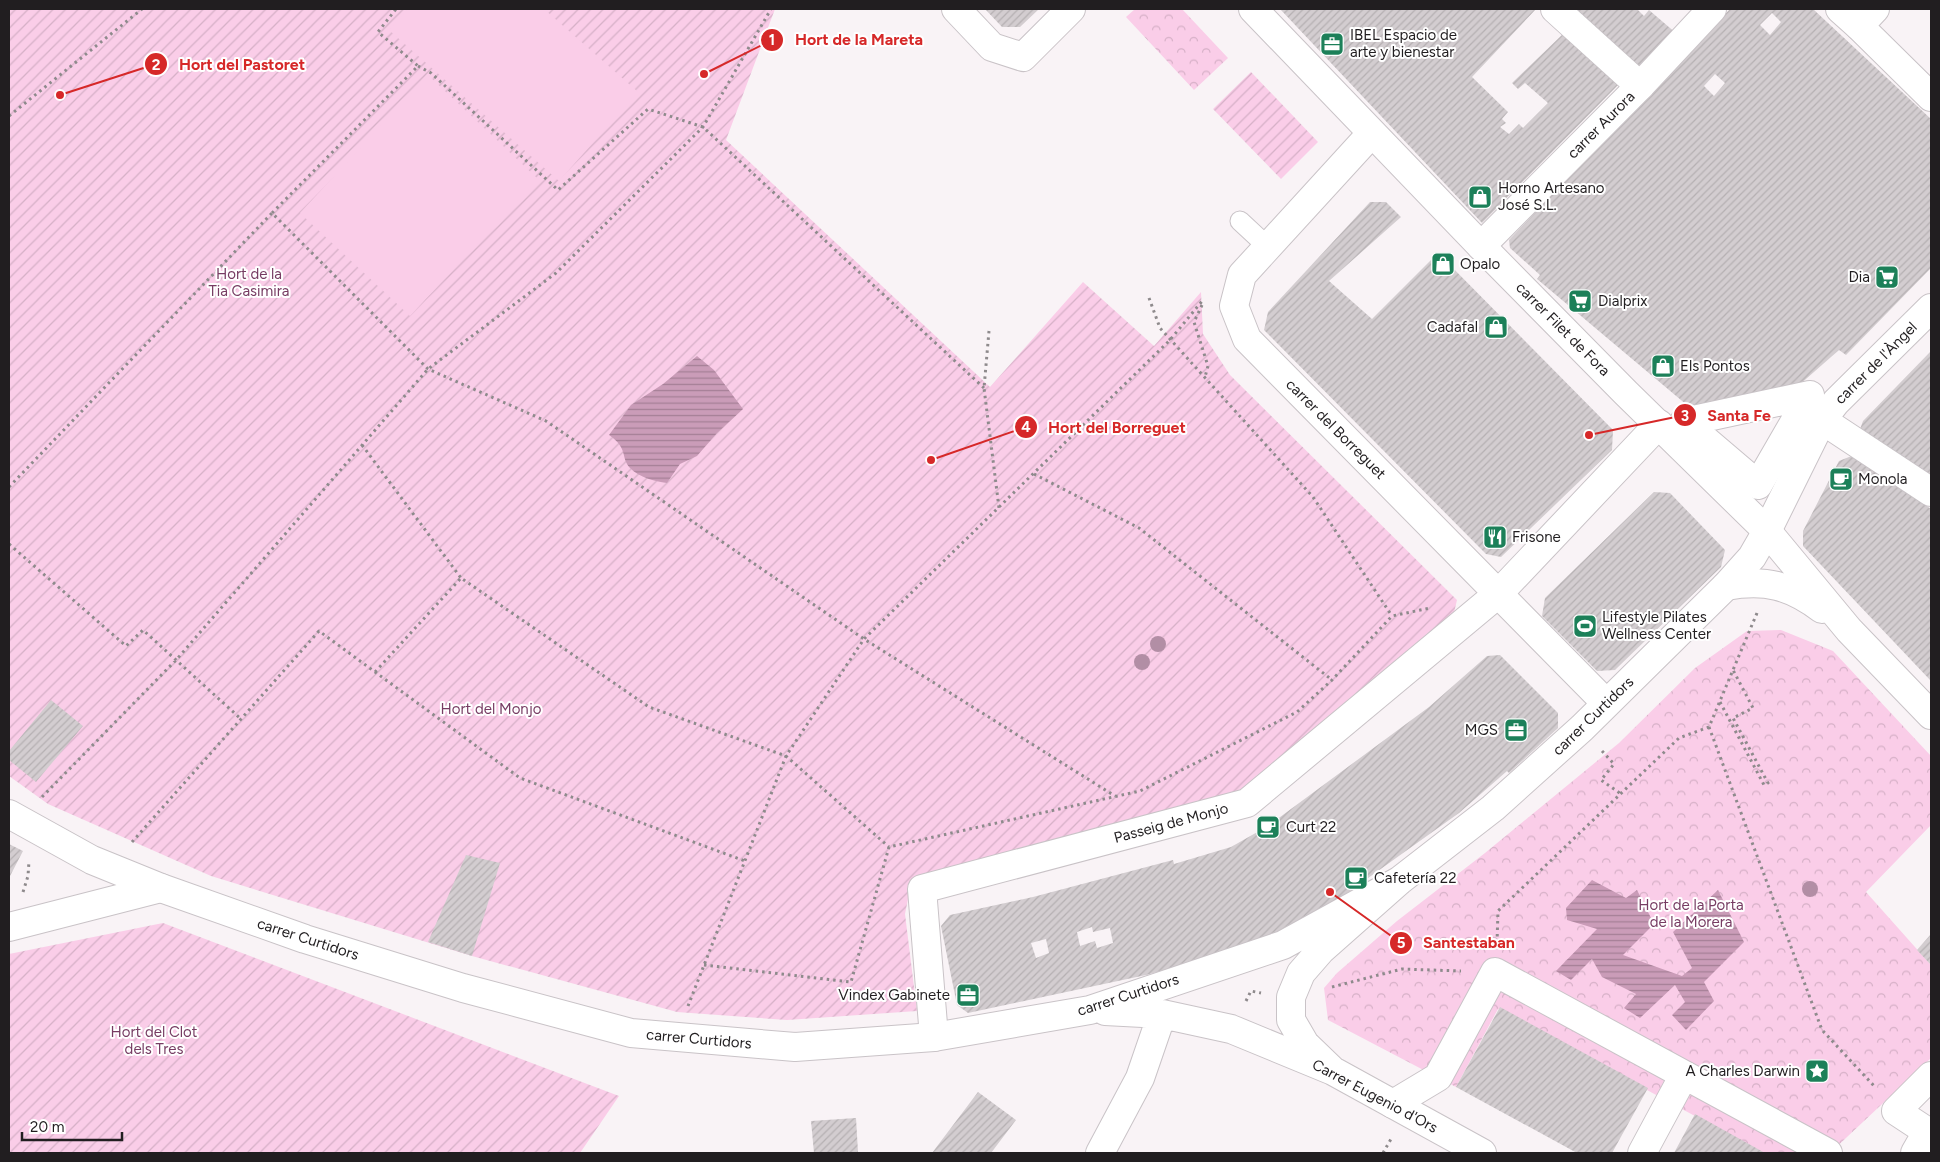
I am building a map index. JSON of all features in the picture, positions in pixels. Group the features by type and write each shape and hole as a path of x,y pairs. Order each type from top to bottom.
{"street":[{"path":"956,9 992,47 1023,57 1071,9"},
{"name":"carrer Filet de Fora","path":"1253,9 1481,246 1767,531 1849,630 1931,715"},
{"name":"carrer Aurora","path":"1481,246 1640,86 1555,9"},
{"path":"1640,86 1712,9"},
{"path":"1858,15 1931,97"},
{"name":"carrer del Borreguet","path":"1372,134 1242,275 1234,306 1247,339 1606,703"},
{"name":"carrer de l'Àngel","path":"1767,531 1822,420 1836,402 1931,308"},
{"path":"1822,420 1931,492"},
{"path":"1499,593 1659,424"},
{"name":"carrer Curtidors","path":"1333,1071 1305,1044 1279,996 1321,950 1399,881 1493,808 1606,703 1726,586 1752,557 1767,531"},
{"name":"carrer Filet de Fora","path":"1726,586 1751,581 1770,584 1801,593 1849,630"},
{"name":"Passeig de Monjo","path":"934,1037 922,889 1247,803 1499,593"},
{"name":"carrer Curtidors","path":"20,820 110,867 161,888 305,939 463,988 631,1033 795,1047 934,1037 1090,1010 1283,945 1399,881"},
{"path":"11,926 161,888"},
{"path":"1393,1104 1438,1077 1495,972 1828,1153"},
{"name":"Carrer Eugenio d'Ors","path":"1090,1010 1162,1014 1231,1029 1333,1071 1482,1153"},
{"path":"1100,1153 1140,1078 1162,1014"},
{"path":"1642,1153 1684,1075"},
{"path":"1924,1140 1896,1111 1931,1076"}],"lane":[{"path":"1240,221 1268,247"}],"path":[{"path":"9,116 142,9"},
{"path":"396,9 378,32 418,66 431,73 558,190 648,108 703,127 984,388"},
{"path":"11,926 28,876 20,820 44,793 177,659 428,369 556,272 703,127 771,9"},
{"path":"9,487 272,213 418,66"},
{"path":"272,213 428,369 546,421 864,639 1115,796 1140,790 1297,712 1332,680 1392,616 1313,497 1160,328 1149,298"},
{"path":"675,1037 786,756 864,639 1170,340 1207,295 1194,322 1208,366 1206,377"},
{"path":"988,331 984,388 999,508"},
{"path":"362,445 461,578 649,707 786,756 889,847"},
{"path":"1034,474 1139,528 1332,680"},
{"path":"9,544 126,646 143,630 241,719"},
{"path":"375,672 461,578"},
{"path":"110,867 319,631 520,778 745,861"},
{"path":"1719,702 1764,785 1768,783 1733,718 1753,708 1733,670"},
{"path":"1730,678 1709,727 1822,1030 1896,1111"},
{"path":"1243,1006 1251,991 1279,996 1402,969 1495,972 1498,911 1678,738 1709,727"},
{"path":"1610,769 1601,780 1621,794"}],"green space":[{"path":"9,9 775,9 726,140 990,387 1083,282 1154,346 1201,292 1203,334 1230,375 1457,600 1452,621 1236,797 1011,863 939,870 911,884 905,914 917,1011 787,1020 677,1012 472,956 211,876 48,804 9,776"},
{"path":"408,9 544,9 638,92 559,181 389,30"},
{"path":"1135,9 1182,9 1228,58 1194,90 1126,17"},
{"path":"1251,72 1318,142 1281,179 1213,109"},
{"path":"428,75 538,179 410,316 300,213"},
{"name":"Hort de la Porta de la Morera","path":"1781,630 1833,651 1931,756 1931,825 1866,892 1931,965 1931,1058 1830,1153 1763,1153 1498,1009 1456,1087 1328,1020 1324,988 1337,973 1397,921 1485,853 1619,743 1695,668 1747,631"},
{"name":"Hort del Clot dels Tres","path":"163,923 619,1096 580,1153 9,1153 9,954"}],"shaded area":[{"path":"697,356 714,370 743,409 717,433 697,456 680,464 667,483 643,477 630,468 625,460 622,449 609,435 631,405 663,384"},
{"path":"1592,880 1626,898 1637,890 1654,924 1623,955 1682,976 1692,968 1673,932 1718,890 1744,942 1704,982 1714,1001 1686,1030 1672,1015 1685,1002 1675,985 1640,1018 1624,1008 1636,994 1602,977 1592,959 1571,980 1556,971 1597,929 1567,920 1566,908"}],"building":[{"path":"985,9 1039,9 1020,27 1002,27"},
{"path":"1280,9 1536,9 1472,77 1508,112 1502,119 1506,123 1500,127 1509,134 1519,124 1523,128 1548,103 1525,83 1518,89 1512,83 1564,33 1620,83 1482,223"},
{"path":"1569,9 1637,9 1644,16 1649,10 1677,34 1641,71"},
{"path":"1730,9 1813,9 1931,119 1931,268 1846,355 1839,350 1798,386 1694,411 1537,279 1540,275 1510,248 1509,240","holes":["1772,13 1781,22 1770,35 1760,25","1715,74 1725,83 1714,96 1704,86"]},
{"path":"1370,202 1386,202 1401,217 1329,281 1372,319 1438,253 1613,430 1612,450 1501,557 1486,554 1264,330 1268,312"},
{"path":"1931,351 1931,483 1859,432 1863,421"},
{"path":"1854,455 1931,509 1931,681 1803,546 1803,531 1839,461"},
{"path":"1654,492 1670,493 1725,550 1721,567 1615,670 1597,671 1542,616 1545,598"},
{"path":"1500,655 1558,713 1558,728 1509,773 1507,771 1459,813 1315,916 1256,945 1146,975 968,1013 957,1005 941,926 950,915 1033,897 1173,860 1174,864 1231,847 1268,826 1429,707 1487,656","holes":["1092,927 1093,932 1110,928 1113,943 1097,948 1095,941 1080,946 1077,932","1046,939 1049,953 1036,958 1031,943"]},
{"path":"51,700 83,726 36,782 9,760 9,751"},
{"path":"9,844 23,851 9,878"},
{"path":"466,855 500,863 472,956 428,942"},
{"path":"1931,934 1931,965 1917,950"},
{"path":"1500,1007 1648,1088 1612,1153 1577,1153 1456,1087"},
{"path":"978,1092 1016,1120 991,1153 932,1153"},
{"path":"1695,1114 1765,1153 1674,1153"},
{"path":"856,1118 858,1152 814,1153 811,1121"}],"place":[{"name":"IBEL Espacio de arte y bienestar","path":"1332,44"},
{"name":"Hort de la Mareta","path":"704,74"},
{"name":"Hort del Pastoret","path":"60,95"},
{"name":"Horno Artesano José S.L.","path":"1480,197"},
{"name":"Opalo","path":"1443,264"},
{"name":"Dia","path":"1887,277"},
{"name":"Dialprix","path":"1580,301"},
{"name":"Cadafal","path":"1496,327"},
{"name":"Els Pontos","path":"1663,366"},
{"name":"Santa Fe","path":"1589,435"},
{"name":"Hort del Borreguet","path":"931,460"},
{"name":"Monola","path":"1841,479"},
{"name":"Frisone","path":"1495,537"},
{"name":"Lifestyle Pilates Wellness Center","path":"1585,626"},
{"name":"MGS","path":"1516,730"},
{"name":"Curt 22","path":"1268,827"},
{"name":"Cafetería 22","path":"1356,878"},
{"name":"Santestaban","path":"1330,892"},
{"name":"Vindex Gabinete","path":"968,995"},
{"name":"A Charles Darwin","path":"1817,1071"}],"park label":[{"name":"Hort de la Tia Casimira","path":"249,282"},
{"name":"Hort del Monjo","path":"491,709"}]}
